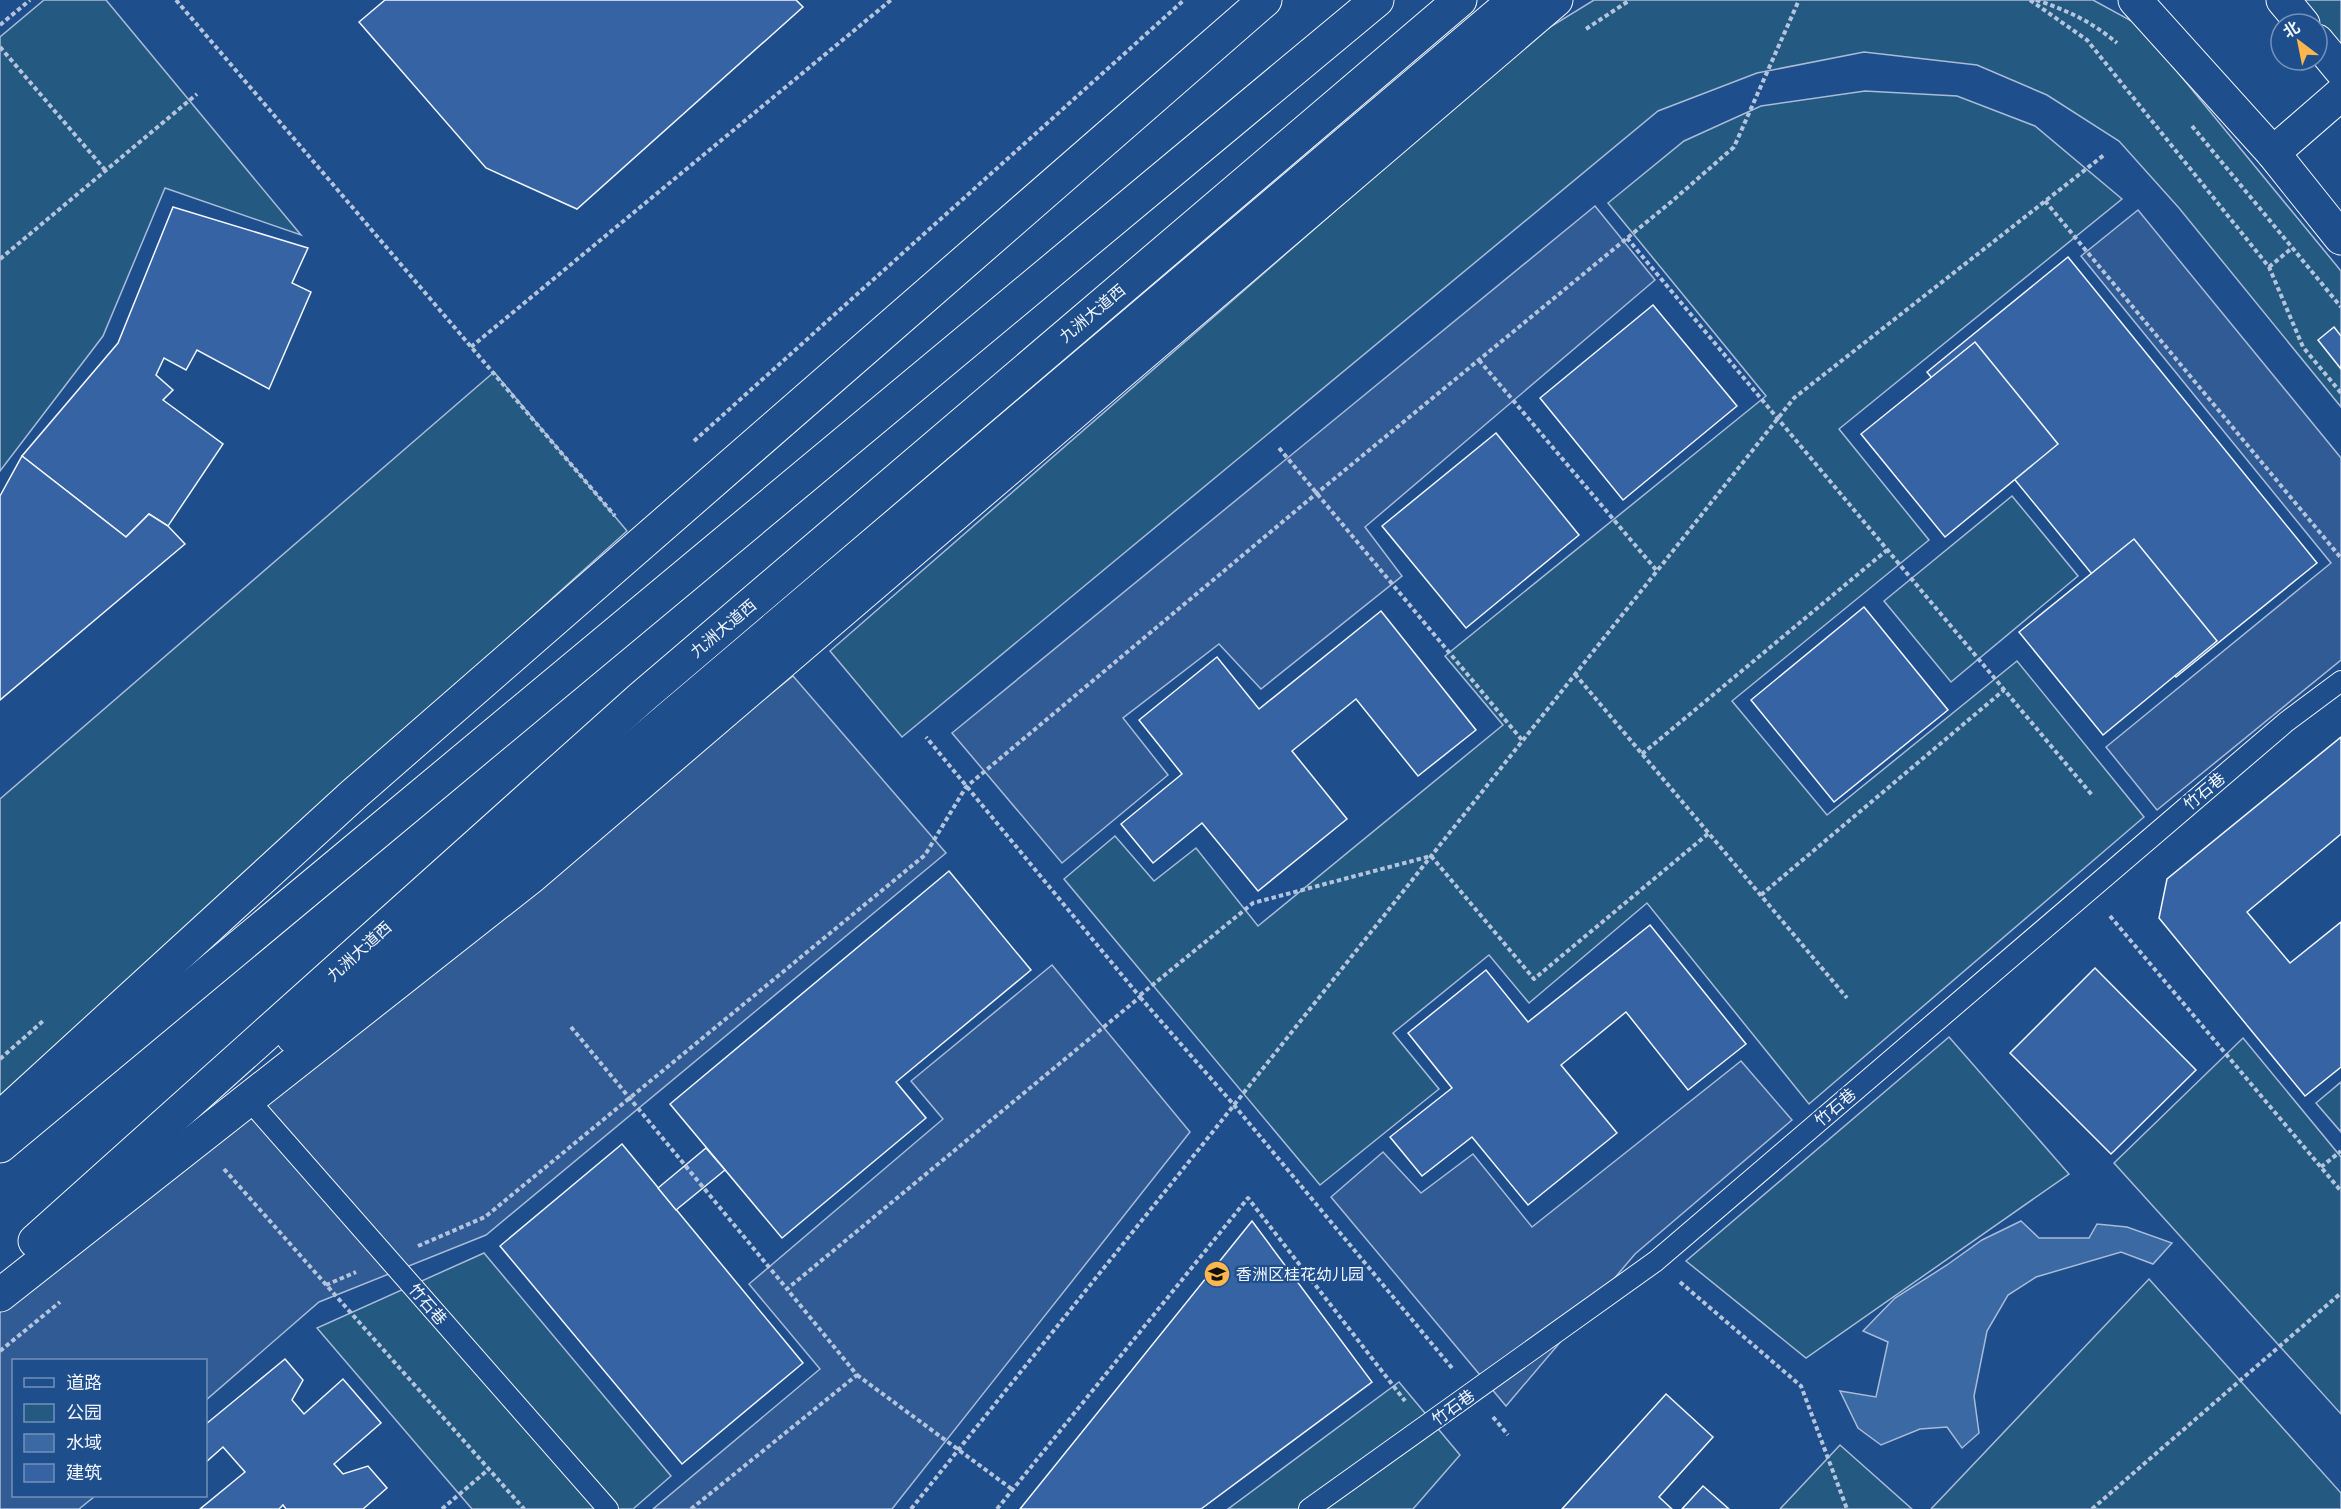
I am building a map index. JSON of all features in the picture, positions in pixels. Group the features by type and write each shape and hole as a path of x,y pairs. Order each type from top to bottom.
{"main road":[{"path":"0,1118 353,795 1264,0"},
{"path":"0,1146 1377,0"},
{"name":"九洲大道西","path":"0,1273 642,697 1460,0"},
{"path":"0,1284 934,495 1523,11 1556,0"},
{"path":"0,1295 532,876 1523,11 1564,0"},
{"path":"2283,0 2293,12"},
{"path":"2136,4 2273,153 2341,238"},
{"path":"2329,56 2341,70"},
{"path":"2273,153 2341,94"}],"lane":[{"name":"竹石巷","path":"1309,1509 1656,1261 2286,722 2341,681"},
{"name":"竹石巷","path":"248,1099 608,1509"}],"path":[{"path":"0,25 30,0"},
{"path":"176,0 639,545"},
{"path":"471,347 891,0"},
{"path":"326,1284 485,1217 925,855 966,787 1734,147 1798,0"},
{"path":"2030,0 2087,40 2269,267 2303,347 2341,393"},
{"path":"2036,0 2064,9 2096,25 2122,47"},
{"path":"0,47 106,171"},
{"path":"0,259 197,94"},
{"path":"2186,119 2341,308"},
{"path":"911,1509 1794,398 2104,155"},
{"path":"2045,201 2341,558"},
{"path":"1627,238 2092,795"},
{"path":"2269,267 2292,248"},
{"path":"1479,360 1657,571"},
{"path":"1280,448 1522,740"},
{"path":"1642,754 1887,550"},
{"path":"1575,674 1847,998"},
{"path":"1761,895 2004,690"},
{"path":"926,737 1139,996 1234,1105 1508,1435"},
{"path":"1431,856 1534,979 1709,833"},
{"path":"787,1289 1253,903 1431,856"},
{"path":"2089,890 2341,1191"},
{"path":"571,1027 857,1375 1013,1490"},
{"path":"197,1139 524,1509"},
{"path":"2321,1167 2341,1151"},
{"path":"998,1509 1248,1198 1425,1427"},
{"path":"1656,1261 1801,1386 1846,1509"},
{"path":"2092,1509 2341,1293"},
{"path":"692,1509 857,1375"},
{"path":"442,1509 489,1469"}],"green space":[{"path":"44,0 106,0 301,235 165,188 103,336 0,471 0,37"},
{"path":"1594,0 2093,0 2139,25 2341,271 2341,407 2179,208 2119,141 2047,95 1977,65 1864,52 1757,73 1658,111 902,737 830,651 1537,35"},
{"path":"2286,0 2341,0 2341,65 2329,51 2329,12 2296,12"},
{"path":"1865,91 1957,96 2035,126 2122,199 1839,429 1929,540 1732,701 1827,815 2017,661 2144,817 1809,1104 1647,903 1529,1003 1489,955 1393,1033 1439,1089 1320,1185 1064,879 1115,836 1154,881 1196,848 1258,926 1503,725 1445,656 1766,396 1608,203 1684,141 1761,106"},
{"path":"494,372 627,531 0,1096 0,799"},
{"path":"2012,496 2078,576 1951,682 1884,601"},
{"path":"1949,1037 2069,1174 1806,1358 1686,1261"},
{"path":"2243,1038 2341,1157 2341,1414 2114,1163"},
{"path":"2341,1082 2341,1132 2316,1103"},
{"path":"484,1253 671,1476 633,1509 472,1509 317,1328"},
{"path":"2149,1279 2341,1493 2341,1509 1931,1509"},
{"path":"1399,1382 1460,1455 1413,1509 1228,1509"},
{"path":"1840,1445 1912,1509 1780,1509"}],"shaded area":[{"path":"1595,206 1655,280 1365,527 1402,576 1261,689 1219,644 1123,718 1168,775 1062,863 952,733"},
{"path":"2138,210 2341,458 2341,660 2157,810 2106,747 2331,563 2081,256"},
{"path":"793,676 946,853 486,1235 319,1302 207,1399 207,1359 12,1359 12,1497 94,1497 79,1509 0,1509 0,1311"},
{"path":"1052,965 1190,1132 892,1509 653,1509 820,1369 749,1284 943,1119 911,1081"},
{"path":"1741,1061 1792,1120 1635,1254 1506,1406 1331,1197 1383,1152 1421,1193 1473,1154 1532,1227"}],"water":[{"path":"2021,1221 2039,1238 2089,1238 2097,1224 2127,1227 2172,1243 2153,1264 2121,1252 2036,1277 2008,1295 1987,1331 1974,1396 1979,1433 1962,1448 1947,1427 1920,1429 1881,1445 1858,1428 1840,1391 1876,1397 1888,1342 1863,1331 1895,1298 1982,1240"}],"building":[{"path":"385,0 796,0 803,7 577,209 486,168 359,22"},
{"path":"173,207 308,248 292,283 311,292 269,389 197,350 186,370 164,358 156,375 173,390 163,400 223,444 168,526 149,514 126,537 22,456 118,343"},
{"path":"2068,257 2317,563 2176,677 1927,372"},
{"path":"1653,305 1737,406 1623,500 1540,398"},
{"path":"2334,327 2341,336 2341,369 2318,340"},
{"path":"1975,342 2058,444 1945,537 1861,434"},
{"path":"1496,433 1579,535 1466,628 1382,526"},
{"path":"22,456 126,537 149,514 168,526 185,544 0,700 0,496"},
{"path":"2134,539 2217,641 2103,735 2019,632"},
{"path":"1864,607 1948,710 1834,802 1751,700"},
{"path":"1381,611 1476,730 1418,776 1356,699 1292,751 1347,819 1258,891 1202,823 1153,863 1121,824 1182,774 1139,720 1217,657 1259,709"},
{"path":"2341,737 2341,834 2247,912 2290,963 2341,922 2341,1067 2305,1096 2159,918 2167,879"},
{"path":"949,871 1031,970 896,1082 926,1118 782,1238 670,1104"},
{"path":"1650,925 1746,1044 1688,1090 1626,1012 1561,1065 1617,1133 1528,1205 1472,1137 1422,1176 1390,1137 1452,1088 1408,1033 1486,970 1528,1022"},
{"path":"2095,968 2196,1070 2111,1154 2010,1053"},
{"path":"622,1144 803,1363 682,1464 500,1246"},
{"path":"706,1148 725,1170 676,1210 658,1188"},
{"path":"1252,1221 1372,1382 1201,1509 1020,1509"},
{"path":"285,1359 303,1380 292,1400 304,1414 343,1379 381,1423 334,1464 343,1474 368,1466 387,1488 363,1509 286,1509 283,1505 279,1509 200,1509 245,1472 223,1447 207,1461 207,1423"},
{"path":"1666,1394 1713,1437 1659,1497 1672,1509 1562,1509"},
{"path":"1703,1486 1729,1509 1682,1509"}],"place":[{"name":"香洲区桂花幼儿园","path":"1217,1274"}]}
